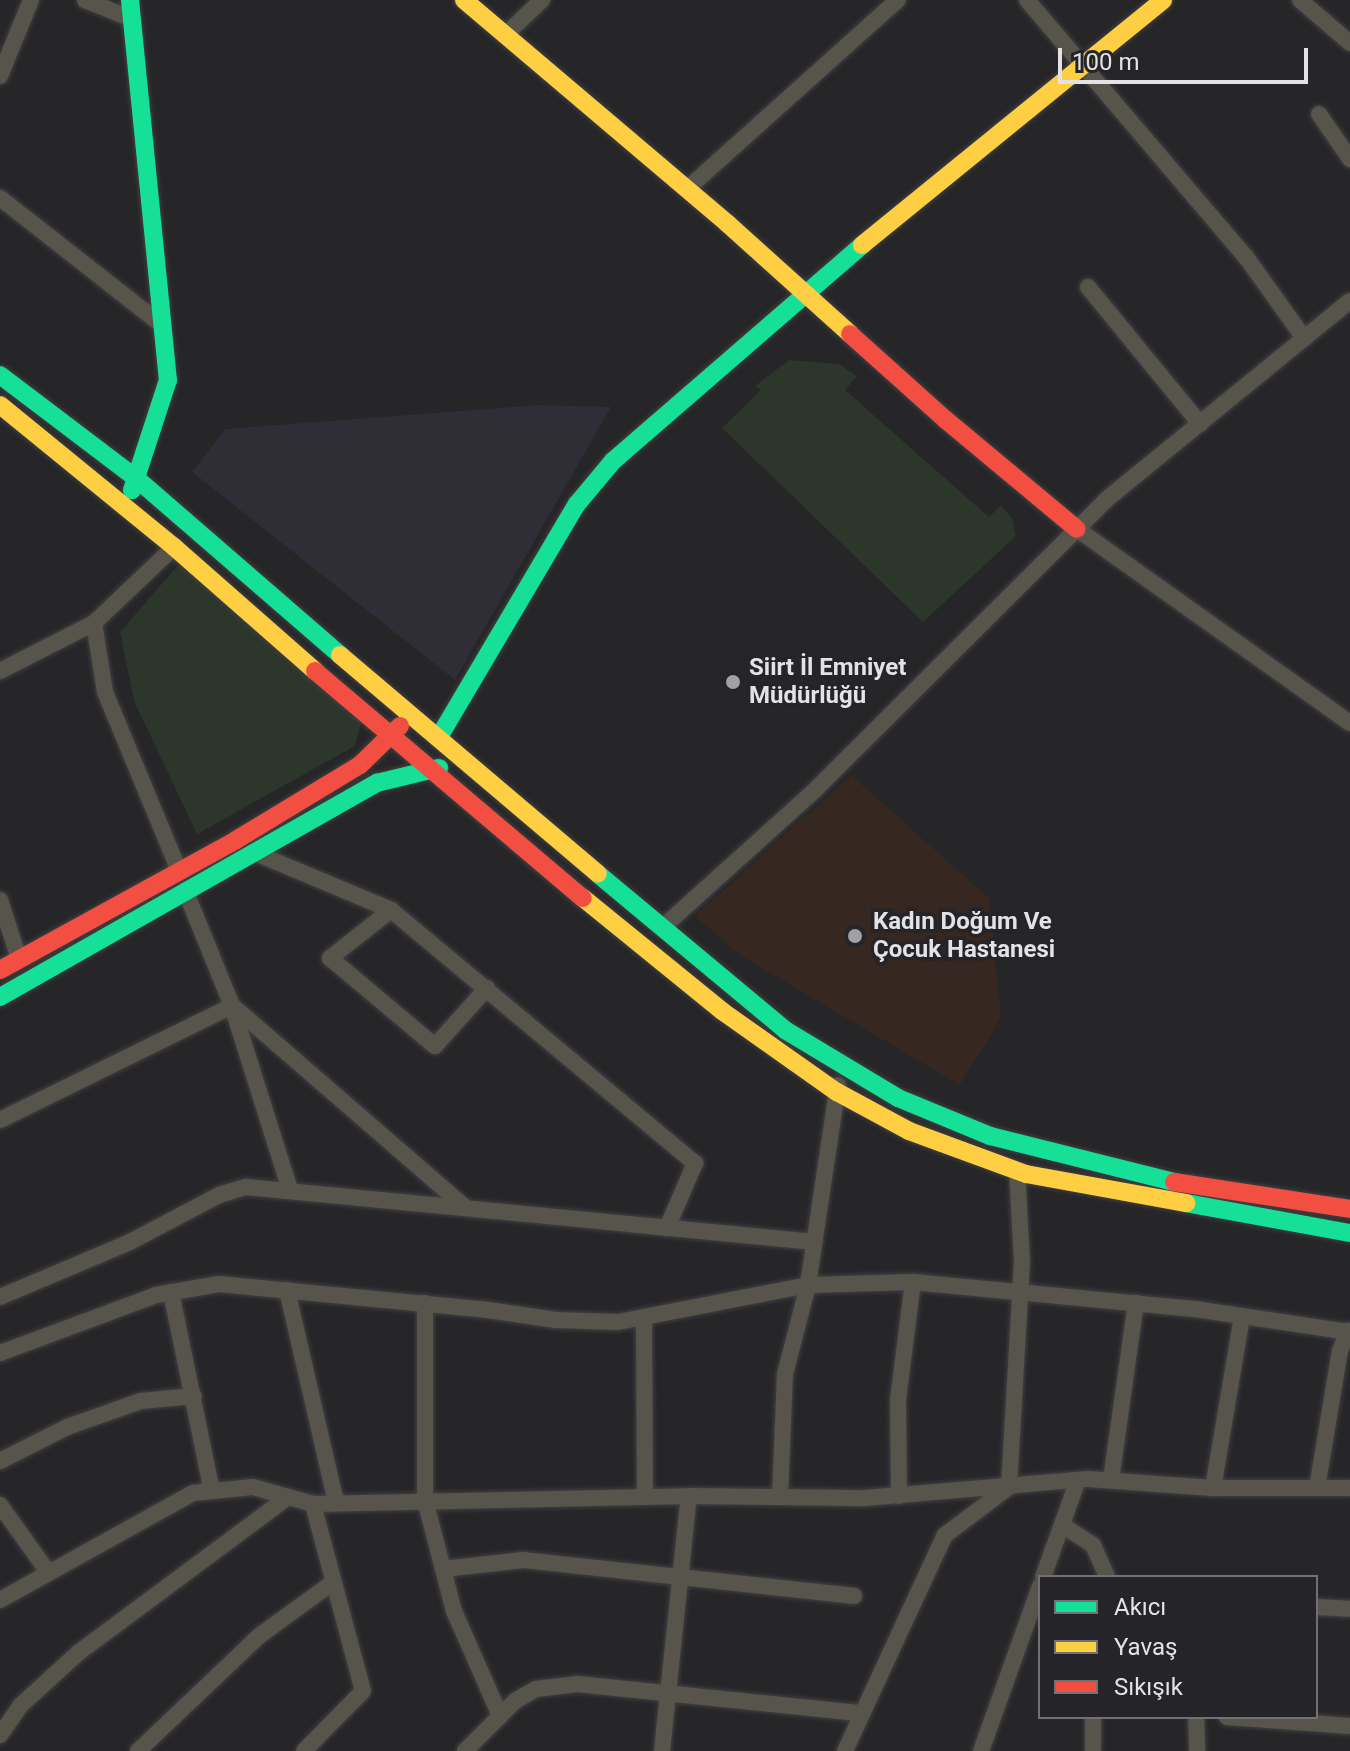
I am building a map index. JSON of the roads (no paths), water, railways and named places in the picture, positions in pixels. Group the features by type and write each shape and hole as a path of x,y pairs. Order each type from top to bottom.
{"street":[{"path":"0,76 31,0"},
{"path":"85,0 131,9 168,380 137,479 124,506"},
{"path":"464,0 687,189 946,420 1077,529 1350,723"},
{"path":"505,35 542,0"},
{"path":"687,189 898,0"},
{"path":"1027,0 1246,257 1304,338"},
{"path":"439,737 577,504 613,461 804,293 1163,0"},
{"path":"1300,0 1350,43"},
{"path":"1319,114 1350,159"},
{"path":"0,198 163,326"},
{"path":"1088,287 1200,424"},
{"path":"663,927 814,791 1107,499 1350,301"},
{"path":"0,375 137,479 410,716 439,737 785,1030 898,1098 990,1136 1169,1181 1350,1209"},
{"path":"0,405 174,547 429,771 722,1011 837,1092 909,1131 1017,1171 1350,1233"},
{"path":"0,671 94,623 174,547"},
{"path":"94,623 105,692 179,871"},
{"path":"0,970 179,871 360,765 410,716"},
{"path":"0,997 377,783 465,762"},
{"path":"253,852 391,910 695,1163 667,1228"},
{"path":"185,890 232,1006 290,1190"},
{"path":"0,900 19,959"},
{"path":"391,910 330,958 435,1046 487,988"},
{"path":"0,1120 232,1006"},
{"path":"232,1006 466,1208"},
{"path":"780,1497 785,1374 808,1285 841,1064"},
{"path":"845,1751 945,1535 1009,1487 1021,1291 1017,1171"},
{"path":"2,1292 128,1243 219,1195 246,1187 814,1242"},
{"path":"899,1496 898,1400 913,1282"},
{"path":"0,1353 171,1292 219,1284 425,1303 556,1320 618,1322 808,1285 913,1282 1021,1291 1349,1331 1340,1351 1317,1488"},
{"path":"287,1290 336,1503"},
{"path":"171,1292 212,1491"},
{"path":"425,1303 425,1500 454,1611 500,1716"},
{"path":"1111,1480 1136,1303"},
{"path":"1213,1488 1242,1316"},
{"path":"644,1317 645,1497"},
{"path":"0,1461 67,1427 141,1401 194,1396"},
{"path":"1044,1575 1078,1480"},
{"path":"0,1600 193,1493 253,1487 313,1504 689,1496 899,1496 1078,1480 1213,1488 1350,1488"},
{"path":"662,1751 689,1496"},
{"path":"0,1735 20,1706 78,1653 288,1497"},
{"path":"304,1751 363,1691 313,1504"},
{"path":"0,1505 48,1572"},
{"path":"1062,1525 1093,1545 1106,1575"},
{"path":"443,1569 523,1560 854,1596"},
{"path":"138,1751 259,1636 332,1583"},
{"path":"981,1751 1038,1592"},
{"path":"1318,1607 1350,1609"},
{"path":"465,1751 515,1701 536,1689 578,1684 861,1713"},
{"path":"1093,1719 1093,1751"},
{"path":"1196,1719 1197,1751"},
{"path":"1254,1719 1350,1726"}],"place":[{"name":"Siirt İl Emniyet Müdürlüğü","path":"733,682"},
{"name":"Kadın Doğum Ve Çocuk Hastanesi","path":"855,936"}]}
